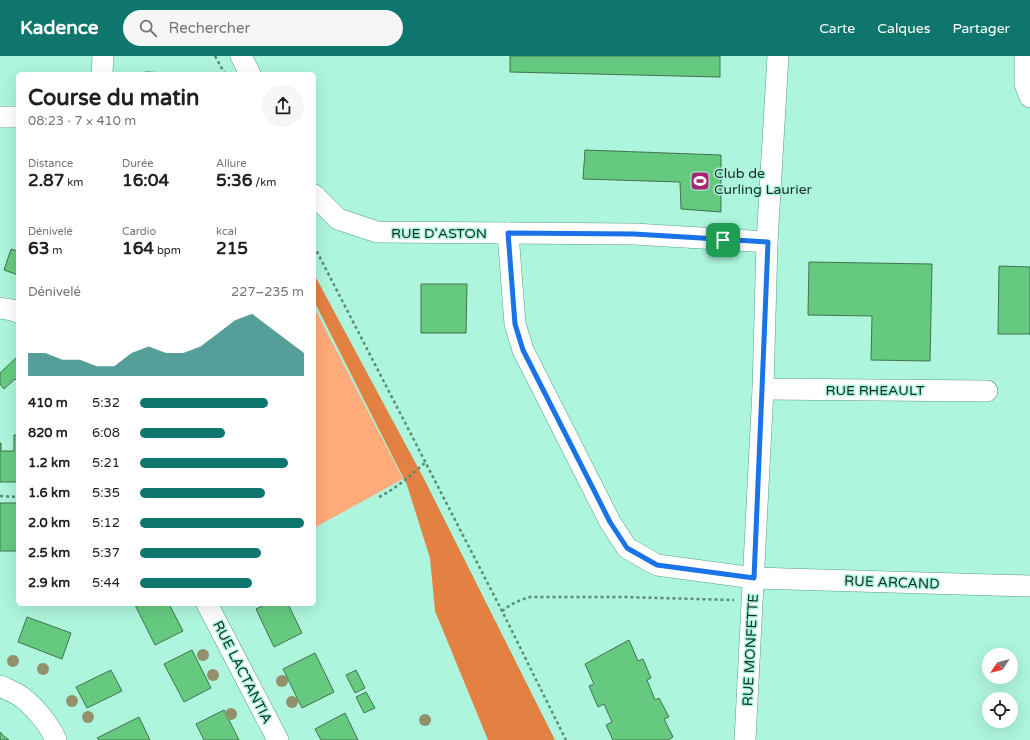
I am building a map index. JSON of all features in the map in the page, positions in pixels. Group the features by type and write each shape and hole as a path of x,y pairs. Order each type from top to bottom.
{"street":[{"path":"102,72 103,56"},
{"path":"241,56 249,72"},
{"name":"RUE MONFETTE","path":"745,740 778,56"},
{"path":"1025,56 1025,84 1030,97"},
{"path":"0,117 16,117"},
{"name":"RUE D'ASTON","path":"316,197 338,219 377,232 634,234 768,242"},
{"name":"RUE ARCAND","path":"508,233 515,324 523,350 610,522 627,548 657,565 754,578 1030,586"},
{"path":"0,308 16,311"},
{"name":"RUE RHEAULT","path":"762,389 986,391"},
{"name":"RUE LACTANTIA","path":"208,606 278,740"},
{"path":"0,686 18,694 36,710 53,733 56,740"}],"path":[{"path":"215,56 224,72"},
{"path":"316,250 502,611 566,740"},
{"path":"379,497 410,477 426,462"},
{"path":"0,496 16,497"},
{"path":"502,611 510,604 530,597 735,600"}],"shaded area":[{"path":"316,278 423,477 555,740 488,740 435,611 430,558 407,485 316,305"},
{"path":"316,311 403,479 316,527"}],"building":[{"path":"510,56 720,56 720,77 510,72"},
{"path":"585,150 721,155 721,212 681,209 680,182 583,179"},
{"path":"11,249 16,250 16,274 4,270"},
{"path":"809,262 932,264 930,361 871,360 872,316 808,315"},
{"path":"999,266 1030,267 1030,334 998,334"},
{"path":"421,284 467,284 466,333 421,333"},
{"path":"16,358 16,380 15,379 4,389 0,384 0,373"},
{"path":"14,435 16,435 16,482 0,482 0,443 1,451 14,451"},
{"path":"0,503 16,503 16,551 0,551"},
{"path":"136,606 170,606 183,631 155,645"},
{"path":"262,606 289,606 302,633 274,647 256,609"},
{"path":"27,617 71,633 62,659 18,642"},
{"path":"629,640 638,661 643,659 651,678 647,680 655,700 659,698 669,717 664,719 673,737 668,740 613,740 606,725 612,722 604,704 598,707 589,686 594,684 585,664"},
{"path":"192,650 211,688 184,702 164,664"},
{"path":"315,653 334,692 302,708 283,669"},
{"path":"111,670 122,691 87,708 76,687"},
{"path":"356,670 365,688 355,693 346,675"},
{"path":"366,692 375,708 364,713 356,697"},
{"path":"224,710 239,740 204,740 196,724"},
{"path":"345,713 358,740 321,740 315,729"},
{"path":"139,717 150,740 99,740 97,738"},
{"path":"0,732 5,737 9,740 0,740"}],"place":[{"name":"Club de Curling Laurier","path":"700,181"}],"route":[{"path":"508,233 634,234 723,240 768,242 754,578 657,565 627,548 610,522 523,350 515,324 508,233"}]}
